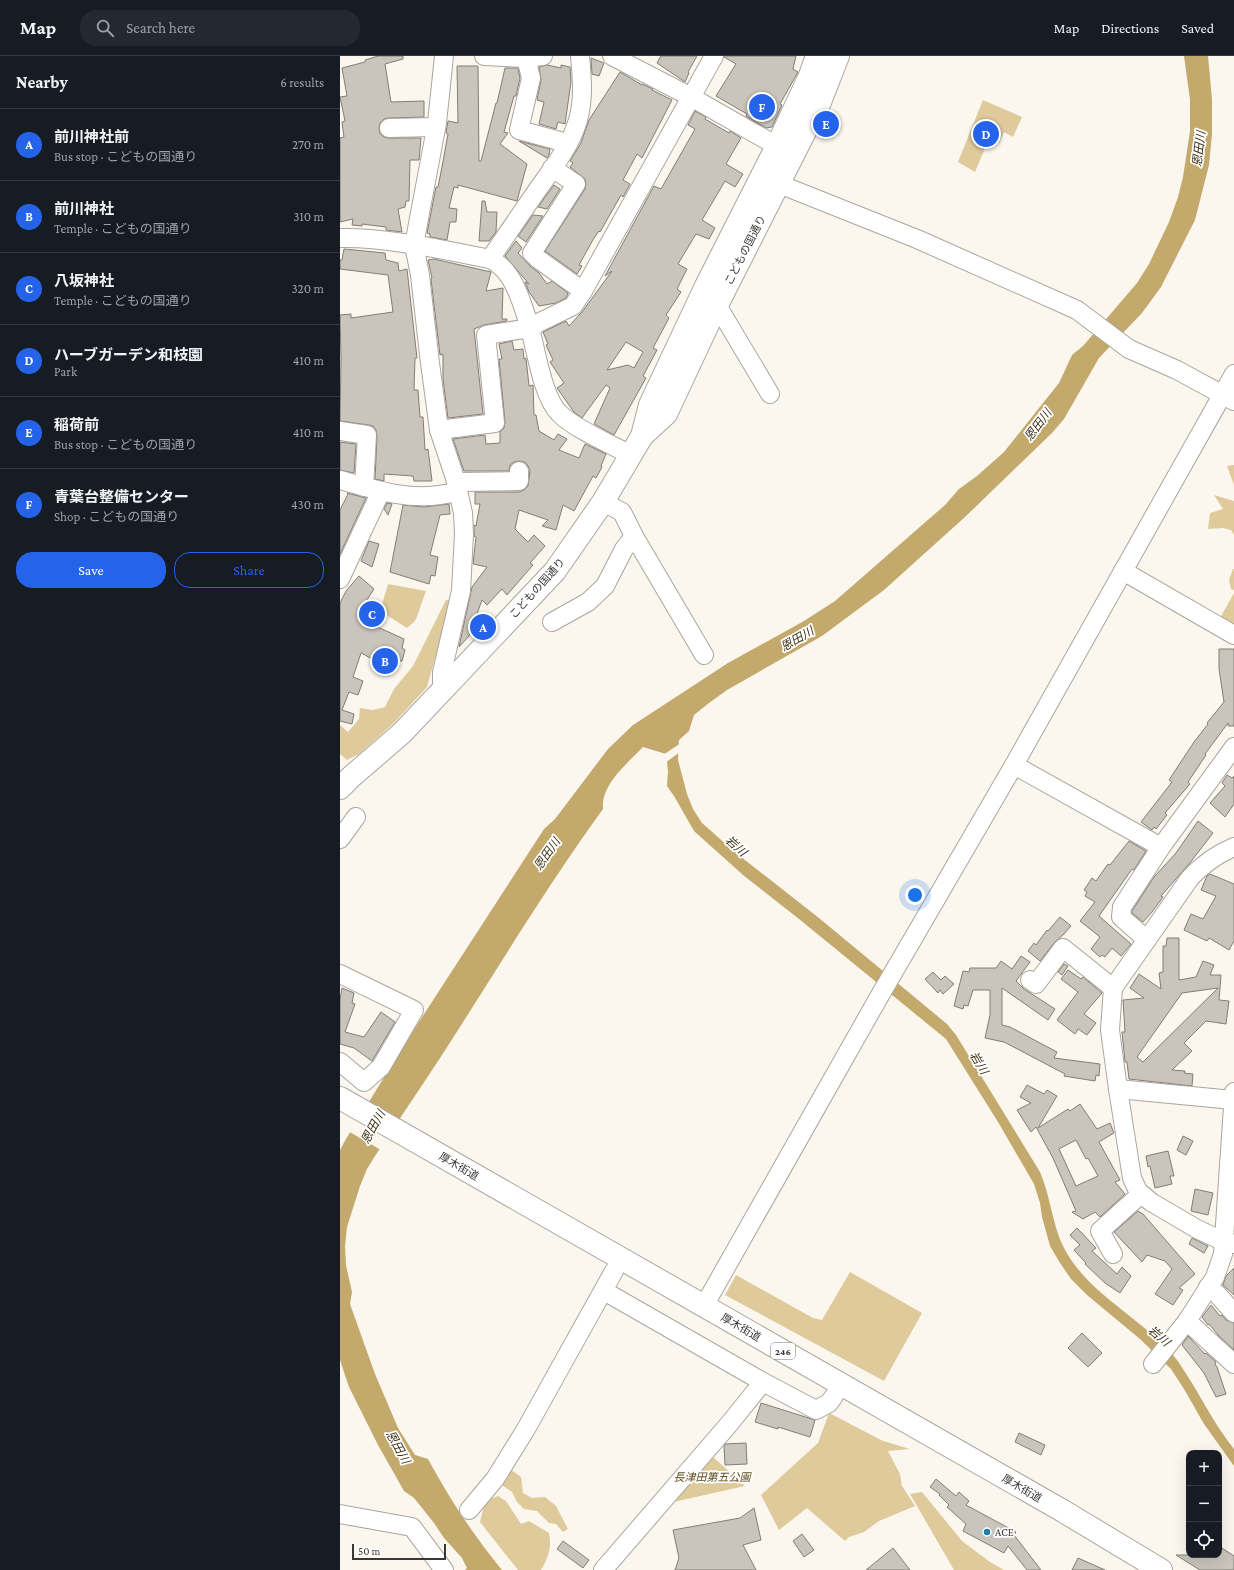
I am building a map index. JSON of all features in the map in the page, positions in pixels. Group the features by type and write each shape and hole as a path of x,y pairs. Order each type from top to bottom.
{"main road":[{"name":"こどもの国通り","path":"642,436 666,414 717,306 771,179 777,146 809,78 817,56"},
{"name":"こどもの国通り","path":"343,781 394,742 555,571 603,502 642,436 650,405 706,286 820,102 838,56"},
{"name":"厚木街道","path":"344,1108 614,1271 1049,1519 1133,1570"},
{"name":"厚木街道","path":"400,1141 704,1306 1063,1511 1161,1570"}],"street":[{"path":"442,692 442,672 461,591 464,527 458,489 439,430 420,276 414,245 436,127 444,56"},
{"path":"484,56 526,58 543,56"},
{"path":"490,259 552,168 567,143 578,120 581,103 580,56"},
{"path":"612,56 691,97 777,146"},
{"path":"439,430 495,423 486,335 530,328 573,306 583,291 714,56"},
{"path":"526,58 531,78 518,130 567,143"},
{"path":"389,128 436,127"},
{"path":"552,168 576,184 532,253 538,259 583,291"},
{"path":"771,179 789,188 918,239 1077,310 1129,349 1177,370 1228,398"},
{"path":"340,238 358,238 414,245 490,259 500,264 512,282 520,299 530,328 547,393 558,413 574,425 631,455"},
{"path":"706,286 770,394"},
{"path":"704,1306 1123,571 1228,398 1234,374"},
{"path":"340,431 367,435 372,489 340,579"},
{"path":"340,480 372,489 411,496 434,496 452,493 458,489 462,482 523,478"},
{"path":"603,502 622,512 634,536 704,654"},
{"path":"552,622 588,602 605,586 624,549 634,536"},
{"path":"1123,571 1234,635"},
{"path":"1147,940 1121,917 1122,907 1161,847 1234,748"},
{"path":"1014,764 1161,847"},
{"path":"340,839 356,817"},
{"path":"1229,1243 1197,1229 1151,1202 1141,1194 1132,1178 1110,1030 1113,988 1190,878 1202,865 1224,851 1234,847"},
{"path":"1036,984 1062,948 1113,988"},
{"path":"340,974 414,1010 381,1067 364,1082 340,1062"},
{"path":"1118,1089 1234,1096 1229,1243 1223,1254 1215,1277 1187,1321 1154,1363"},
{"path":"1113,1254 1100,1231 1141,1194"},
{"path":"469,1510 495,1479 526,1430 614,1271"},
{"path":"1208,1286 1234,1313"},
{"path":"604,1291 763,1382 816,1410 829,1404 834,1396"},
{"path":"1187,1321 1234,1364"},
{"path":"603,1570 730,1423 763,1382"},
{"path":"340,1514 412,1527 444,1570"}],"green space":[{"path":"983,100 1022,117 1013,137 1004,132 999,143 989,139 975,172 958,162"},
{"path":"1234,465 1234,485 1227,466"},
{"path":"1214,495 1234,501 1234,535 1231,530 1223,528 1208,529 1210,513 1223,509"},
{"path":"1233,569 1234,590 1231,589 1229,580"},
{"path":"388,584 426,591 416,619 407,628 388,616 381,608"},
{"path":"1234,593 1234,625 1220,618"},
{"path":"446,600 452,600 443,644 435,658 427,687 393,724 359,754 347,760 340,754 340,725 348,732 359,719 360,708 373,710 385,707 394,689 413,666"},
{"path":"850,1272 922,1313 884,1381 725,1295 736,1275 813,1318 822,1320"},
{"path":"829,1413 883,1441 910,1449 888,1451 900,1474 902,1486 915,1506 879,1521 864,1532 849,1537 845,1541 807,1508 779,1530 761,1495 818,1443"},
{"name":"長津田第五公園","path":"711,1455 745,1486 669,1503"},
{"path":"509,1468 521,1477 523,1493 532,1498 545,1497 556,1506 568,1529 563,1532 556,1524 549,1523 537,1511 524,1509 517,1502 512,1492 502,1485 504,1476"},
{"path":"922,1492 962,1541 990,1562 1004,1570 954,1570 910,1494"},
{"path":"498,1496 506,1501 521,1524 529,1521 549,1533 549,1552 541,1570 518,1570 480,1522 485,1501"}],"water":[{"name":"恩田川","path":"1184,56 1208,56 1212,99 1212,134 1209,165 1195,220 1161,287 1142,313 1099,358 1064,419 1052,433 965,517 884,590 822,636 727,690 694,715 689,731 679,740 678,760 687,794 693,809 702,823 736,853 819,918 947,1024 956,1035 1040,1172 1047,1191 1057,1231 1065,1250 1075,1266 1101,1293 1160,1341 1176,1358 1217,1425 1234,1449 1234,1466 1204,1424 1171,1369 1140,1339 1087,1295 1071,1279 1060,1263 1050,1246 1034,1184 998,1122 946,1039 743,875 694,831 667,786 668,771 666,754 643,747 616,775 606,791 603,800 603,809 541,900 442,1055 375,1156 367,1169 360,1186 347,1227 345,1246 346,1265 352,1292 350,1304 375,1374 398,1428 415,1455 428,1459 462,1516 502,1570 465,1570 467,1568 462,1558 444,1538 414,1498 404,1491 378,1445 349,1387 340,1360 340,1150 404,1045 544,829 555,819 608,749 633,725 728,663 804,621 835,601 945,505 959,489 977,476 1004,452 1059,383 1072,355 1083,346 1137,283 1149,264 1169,222 1183,177 1190,131 1190,100"}],"pier":[{"path":"681,743 680,752 665,763 663,755"},
{"path":"367,1101 401,1121 381,1150 348,1131"}],"building":[{"path":"378,56 403,56 403,59 385,64 391,102 424,101 424,117 388,118 384,119 380,123 379,128 380,134 384,137 421,138 419,160 410,160 409,201 406,201 405,207 398,209 402,232 386,230 386,227 362,224 362,226 352,225 353,219 340,222 340,138 344,137 342,122 345,121 340,97 347,96 342,68 365,62 365,60"},
{"path":"661,56 697,56 688,72 689,73 685,82 657,63"},
{"path":"724,56 796,56 793,69 798,72 780,104 782,105 772,127 766,128 746,116 747,114 716,96 736,64"},
{"path":"591,58 604,63 599,76 592,74"},
{"path":"547,65 561,68 561,65 570,67 571,82 565,124 558,122 556,129 539,124 544,102 537,100 541,80 539,67"},
{"path":"457,66 478,66 479,161 481,161 505,68 518,68 520,78 516,96 514,96 504,132 508,133 500,144 527,164 517,201 458,185 458,188 454,187 449,208 457,209 456,222 450,222 447,240 430,237 430,234 427,233 436,187 438,187 442,167 448,134 446,133 448,121 458,123"},
{"path":"620,72 672,100 642,158 637,154 623,180 630,184 623,197 621,195 600,232 599,231 594,238 579,265 582,266 577,274 545,251 585,189 585,179 570,167 573,163 570,161 581,143 589,120"},
{"path":"695,111 706,117 705,119 741,138 726,164 743,174 735,187 725,181 702,220 715,228 709,239 696,234 678,264 687,269 677,289 681,292 666,315 669,318 653,348 657,350 643,376 646,378 614,435 594,424 610,388 606,385 582,418 574,412 557,388 564,383 550,362 553,360 546,345 548,344 543,332 566,321 569,326 582,312 612,271 605,276 654,186 661,189 695,129 688,125","holes":["626,342 643,352 634,368 628,365 607,370"]},
{"path":"519,141 550,149 549,155 547,158"},
{"path":"554,185 560,189 547,209 538,207"},
{"path":"482,201 485,201 487,212 497,212 496,232 489,241 479,241"},
{"path":"533,215 543,216 526,242 518,236"},
{"path":"516,241 522,248 518,253 539,273 547,284 552,281 568,293 566,298 556,303 539,306 529,292 525,282 529,284 505,256"},
{"path":"344,249 385,253 386,260 398,263 399,271 407,269 417,358 415,358 414,390 418,390 420,417 423,417 425,450 428,449 432,481 414,481 413,476 384,474 384,481 375,479 376,430 373,426 369,425 340,421 340,315 351,314 351,318 393,312 388,275 340,269 340,260 342,260"},
{"path":"434,259 491,272 486,291 503,288 502,319 507,319 507,321 484,325 474,329 483,414 448,418 443,379 443,354 440,355 432,278 428,260"},
{"path":"512,341 514,350 523,349 524,359 526,358 529,386 533,385 534,415 536,415 539,431 554,440 558,434 567,439 559,450 579,458 585,444 606,454 601,466 602,467 596,478 593,476 574,511 563,505 556,530 542,526 548,520 519,510 515,529 528,542 534,535 545,546 530,563 533,565 507,595 502,589 487,605 482,600 469,636 459,647 472,587 487,567 473,564 476,537 474,536 474,525 476,526 480,504 475,504 475,492 519,492 528,486 530,471 525,462 519,461 510,465 509,471 464,471 453,439 485,435 486,444 500,443 500,432 504,428 505,422 499,359 502,359 499,344"},
{"path":"340,442 356,444 354,473 340,470"},
{"path":"347,493 366,498 340,554 340,510 348,494"},
{"path":"387,503 392,504 388,515 384,509"},
{"path":"449,504 450,514 440,515 430,555 438,557 435,576 431,575 429,584 390,572 403,505 424,507"},
{"path":"369,541 379,544 372,567 361,561"},
{"path":"359,576 374,589 357,615 372,621 371,624 404,639 402,648 405,650 402,661 395,660 394,667 390,666 390,670 377,666 378,662 361,653 353,677 363,681 358,695 349,692 342,710 354,714 352,724 340,721 340,603 346,591"},
{"path":"1219,649 1234,649 1234,726 1228,726 1228,723 1205,754 1206,755 1188,782 1190,784 1165,813 1167,815 1156,829 1154,827 1152,830 1141,822 1172,782 1169,780 1194,742 1208,724 1207,723 1224,702 1219,669"},
{"path":"1227,775 1232,778 1234,776 1234,804 1225,817 1210,803 1225,786 1222,783"},
{"path":"1198,821 1213,833 1189,864 1161,896 1163,897 1143,922 1132,913 1132,911 1154,877 1176,853"},
{"path":"1129,841 1146,851 1134,870 1132,869 1099,916 1131,944 1121,956 1112,948 1105,957 1102,955 1100,957 1091,949 1100,937 1080,921 1095,902 1085,896 1087,892 1084,890 1092,878 1096,881 1108,864 1110,865"},
{"path":"1210,874 1234,884 1234,941 1229,950 1209,938 1207,941 1184,930 1191,914 1203,919 1216,896 1201,890 1207,876"},
{"path":"1060,917 1071,926 1055,942 1040,961 1028,951 1034,943 1036,945 1047,930 1048,931"},
{"path":"1167,938 1179,938 1179,980 1196,977 1203,961 1214,965 1210,975 1221,975 1219,1000 1229,1001 1226,1024 1206,1021 1184,1043 1192,1051 1172,1070 1185,1071 1184,1073 1193,1074 1192,1086 1129,1079 1127,1062 1125,1062 1122,1032 1125,1032 1123,1000 1144,998 1130,988 1139,974 1161,989 1159,973 1163,972 1163,946 1166,946","holes":["1218,988 1143,1062 1137,1057 1182,993"]},
{"path":"1021,956 1030,962 1016,981 1024,989 1055,1009 1048,1020 1002,988 1002,1025 1010,1027 1057,1052 1054,1058 1100,1064 1099,1076 1096,1075 1095,1081 1064,1076 1065,1074 1004,1042 985,1038 990,1015 990,990 973,990 968,1006 964,1005 963,1009 954,1006 963,971 969,972 970,968 996,968 1001,961 1012,969"},
{"path":"1064,964 1068,966 1062,975 1058,972"},
{"path":"1068,970 1081,979 1083,977 1102,993 1084,1014 1096,1023 1087,1035 1078,1029 1075,1034 1057,1020 1078,992 1061,979"},
{"path":"933,972 941,980 945,976 954,984 943,994 940,990 938,993 925,979"},
{"path":"342,988 354,993 352,1003 355,1004 345,1032 364,1037 381,1012 395,1022 372,1061 354,1048 340,1044 340,1000"},
{"path":"1027,1085 1044,1094 1047,1090 1057,1096 1038,1128 1068,1109 1070,1111 1080,1104 1097,1129 1110,1123 1114,1133 1099,1142 1120,1180 1115,1182 1125,1194 1100,1217 1095,1212 1083,1219 1072,1212 1076,1211 1053,1158 1036,1127 1031,1132 1017,1110 1031,1103 1020,1097","holes":["1076,1140 1086,1159 1088,1158 1098,1176 1076,1186 1059,1149"]},
{"path":"1183,1136 1193,1141 1186,1155 1177,1150"},
{"path":"1168,1151 1174,1176 1170,1176 1172,1184 1155,1188 1146,1156"},
{"path":"1195,1189 1213,1193 1208,1215 1191,1211"},
{"path":"1138,1211 1143,1214 1195,1274 1179,1288 1183,1290 1173,1305 1155,1294 1172,1269 1165,1261 1147,1255 1142,1262 1114,1232"},
{"path":"1077,1228 1096,1248 1092,1251 1117,1274 1122,1267 1131,1276 1120,1293 1105,1283 1085,1264 1086,1263 1074,1250 1080,1245 1070,1235"},
{"path":"1192,1238 1208,1246 1204,1253 1189,1244"},
{"path":"1234,1268 1234,1295 1223,1285 1226,1276"},
{"path":"1211,1305 1220,1316 1222,1315 1226,1320 1234,1323 1234,1350 1209,1324 1208,1325 1202,1317"},
{"path":"1082,1333 1102,1353 1088,1367 1068,1348"},
{"path":"1188,1336 1205,1354 1206,1353 1216,1362 1215,1364 1226,1394 1216,1397 1204,1373 1182,1345"},
{"path":"761,1403 815,1420 810,1437 778,1427 778,1429 755,1422"},
{"path":"1019,1433 1045,1445 1041,1455 1015,1442"},
{"path":"746,1443 747,1464 725,1465 725,1444"},
{"path":"936,1479 956,1496 959,1492 969,1501 966,1505 1016,1532 1014,1535 1041,1570 1027,1570 1008,1546 1004,1553 963,1531 966,1524 947,1507 949,1505 939,1495 940,1494 930,1487"},
{"path":"754,1508 761,1540 743,1545 756,1570 675,1570 679,1558 673,1530 740,1518"},
{"path":"802,1534 814,1550 804,1557 793,1541"},
{"path":"563,1541 589,1560 583,1568 557,1549"},
{"path":"893,1548 910,1570 866,1570"},
{"path":"1222,1548 1234,1556 1234,1570 1200,1570 1176,1555 1186,1555 1186,1558 1222,1558"},
{"path":"1078,1558 1105,1570 1072,1570"}],"place":[{"name":"青葉台整備センター","path":"762,107"},
{"name":"稲荷前","path":"826,124"},
{"name":"ハーブガーデン和枝園","path":"986,134"},
{"name":"八坂神社","path":"372,614"},
{"name":"前川神社前","path":"483,627"},
{"name":"前川神社","path":"385,661"},
{"name":"ACE","path":"987,1532"}],"water label":[{"name":"岩川","path":"736,846"},
{"name":"岩川","path":"979,1063"},
{"name":"岩川","path":"1159,1336"}]}
